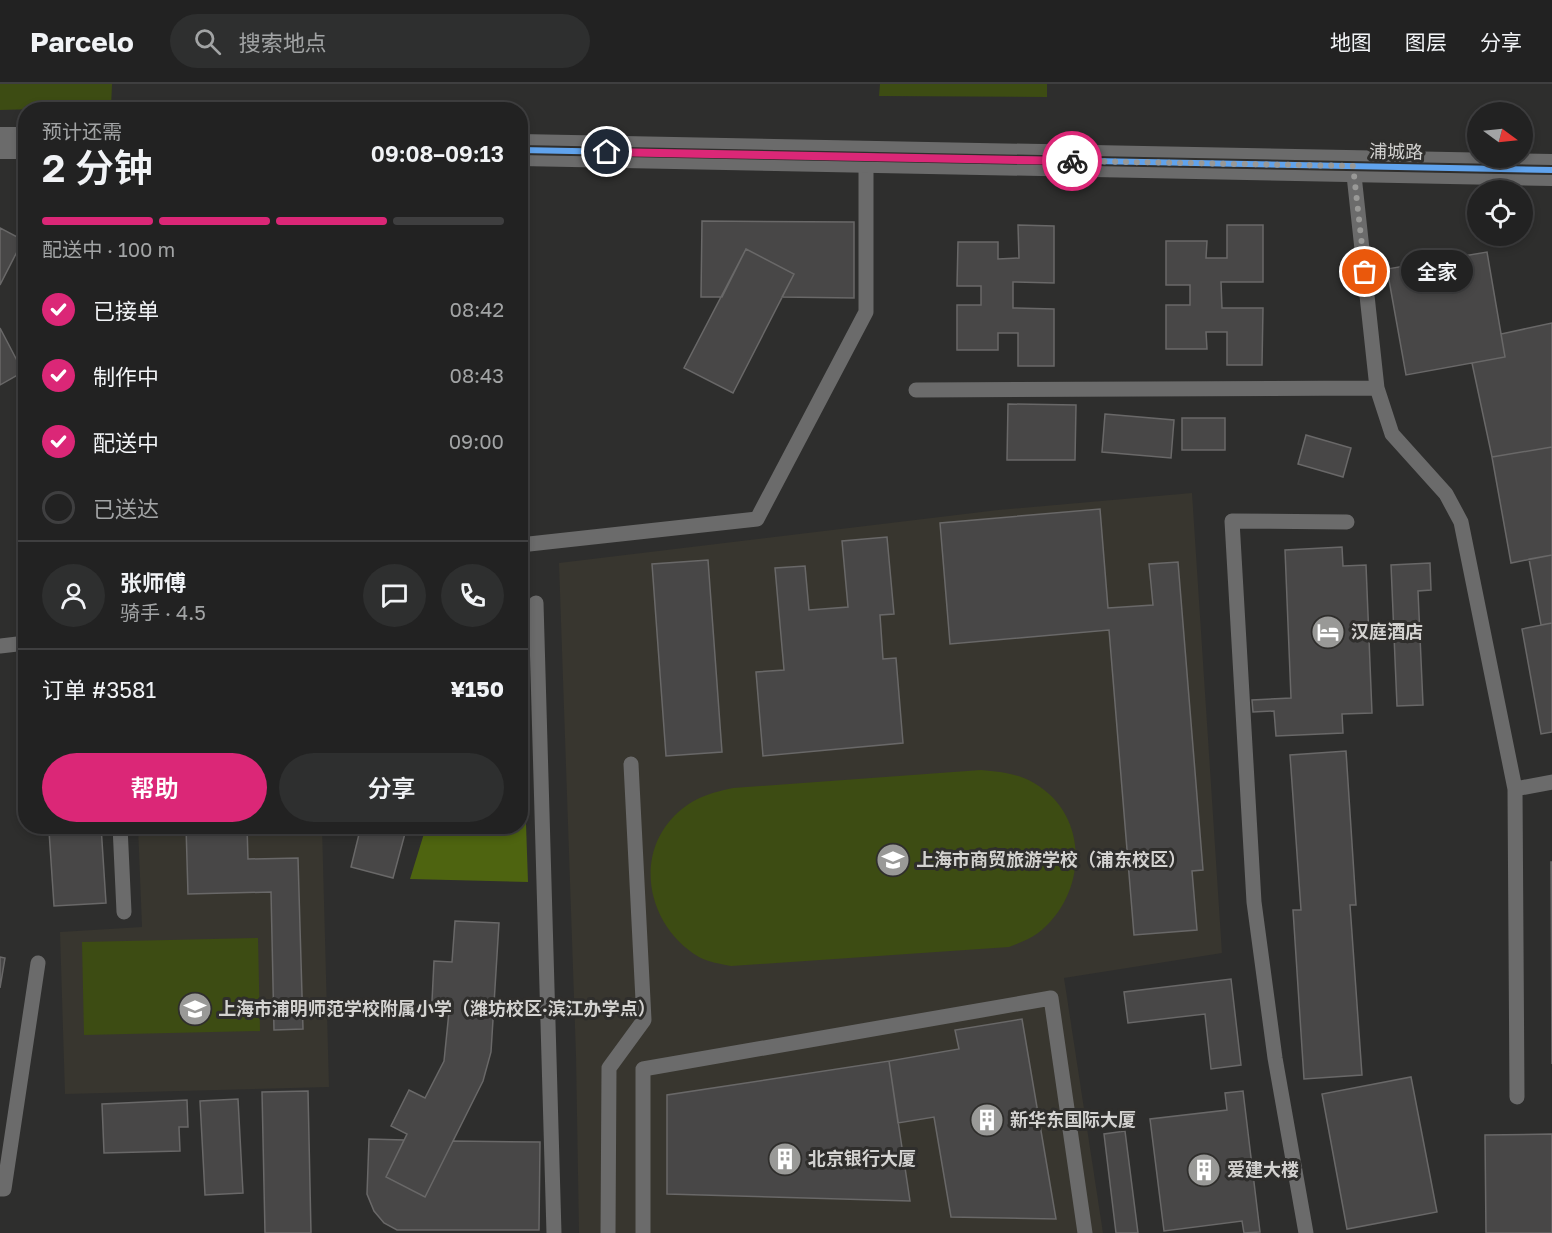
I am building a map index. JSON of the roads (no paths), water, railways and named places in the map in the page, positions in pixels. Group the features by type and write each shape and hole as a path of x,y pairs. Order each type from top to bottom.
{"street":[{"path":"0,143 18,143"},
{"name":"浦城路","path":"528,150 1552,170"}],"lane":[{"path":"528,543 757,519 866,312 866,157"},
{"path":"1353,166 1377,388 1392,434 1446,494 1461,522 1515,789 1517,1097"},
{"path":"916,390 1377,388"},
{"path":"1306,1233 1275,1058 1254,902 1233,521 1347,522"},
{"path":"536,603 554,1233"},
{"path":"0,646 18,644"},
{"path":"608,1233 609,1068 644,1020 632,764"},
{"path":"1515,789 1552,782"},
{"path":"120,834 124,912"},
{"path":"0,1189 4,1189 38,963"},
{"path":"643,1233 643,1069 1051,998 1084,1233"}],"place":[{"name":"全家","path":"1365,272"},
{"name":"汉庭酒店","path":"1328,632"},
{"name":"上海市商贸旅游学校（浦东校区）","path":"893,860"},
{"name":"上海市浦明师范学校附属小学（潍坊校区·滨江办学点）","path":"195,1009"},
{"name":"新华东国际大厦","path":"987,1120"},
{"name":"北京银行大厦","path":"785,1159"},
{"name":"爱建大楼","path":"1204,1170"}]}
